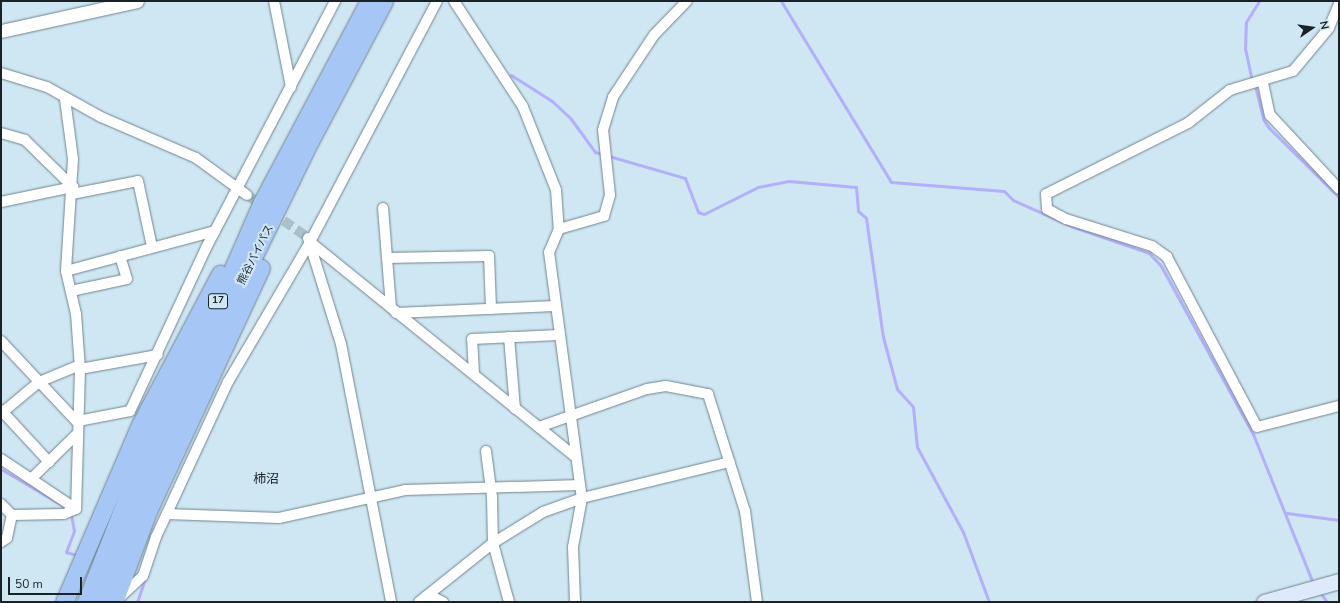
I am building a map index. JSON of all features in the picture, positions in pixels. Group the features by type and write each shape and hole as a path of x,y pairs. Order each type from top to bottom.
{"highway":[{"name":"熊谷バイパス","path":"99,602 164,440 310,141 374,5"},
{"name":"熊谷バイパス","path":"86,602 147,446 262,202 374,5"},
{"name":"17","path":"115,602 148,511 277,231 310,141"},
{"name":"17","path":"64,602 140,425 203,302 262,202"}],"main road":[{"path":"1264,602 1295,598 1316,587 1339,581"}],"street":[{"path":"1,30 137,1"},
{"path":"274,1 291,87"},
{"path":"31,480 49,462 78,425 130,411 158,355 215,232 242,192 291,87 335,1"},
{"path":"115,602 143,576 167,514 228,382 309,239 438,1"},
{"path":"454,1 523,107 546,160 556,190 559,229 549,252 574,456 582,498 573,547 575,602"},
{"path":"559,229 604,216 610,195 605,147 607,114 625,74 654,35 687,1"},
{"path":"1339,4 1329,28 1293,71 1262,83 1230,90 1188,122 1046,194 1047,209 1066,219 1152,246 1167,257 1257,427 1339,406"},
{"path":"1,74 47,87 65,99 196,158 242,192"},
{"path":"1262,83 1270,115 1339,189"},
{"path":"65,99 73,190 66,271 76,314 80,367 76,510"},
{"path":"1,133 25,140 73,190"},
{"path":"1,202 138,181 152,247"},
{"path":"383,208 393,311"},
{"path":"66,271 152,247 215,232"},
{"path":"309,239 393,311 474,374 574,456"},
{"path":"309,239 341,344 369,497 391,602"},
{"path":"71,291 127,278 120,256"},
{"path":"387,258 489,256 491,309"},
{"path":"393,311 555,306"},
{"path":"474,374 472,339 559,335"},
{"path":"509,337 515,409"},
{"path":"1,341 78,425"},
{"path":"49,462 2,411 39,382 80,367 158,355"},
{"path":"539,427 569,414 666,386 708,394 745,511 757,602"},
{"path":"486,451 491,487 493,542 509,602"},
{"path":"1,460 76,510"},
{"path":"419,602 493,542 543,512 582,498 730,462"},
{"path":"167,514 279,518 406,490 580,485"},
{"path":"1,504 12,516 64,514 76,510"},
{"path":"1,542 7,538 12,516"},
{"path":"429,595 443,602"}],"waterway":[{"path":"781,1 891,182 1004,191 1013,200 1071,226 1149,253 1161,266 1253,434 1313,583"},
{"path":"1252,81 1245,49 1246,22 1259,1"},
{"path":"511,75 552,101 571,119 595,152 685,178 698,212 704,214 758,187 789,181 856,187 858,211 866,218 883,337 897,389 913,407 917,447 963,532 989,602"},
{"path":"1255,86 1263,119 1269,128 1339,197"},
{"path":"1,469 67,508"},
{"path":"1287,513 1339,520"},
{"path":"71,514 74,531 66,552 76,555"},
{"path":"137,602 145,579"},
{"path":"1319,591 1327,602"}],"tunnel":[{"path":"247,195 307,237"}],"district":[{"name":"柿沼","path":"266,479"}]}
